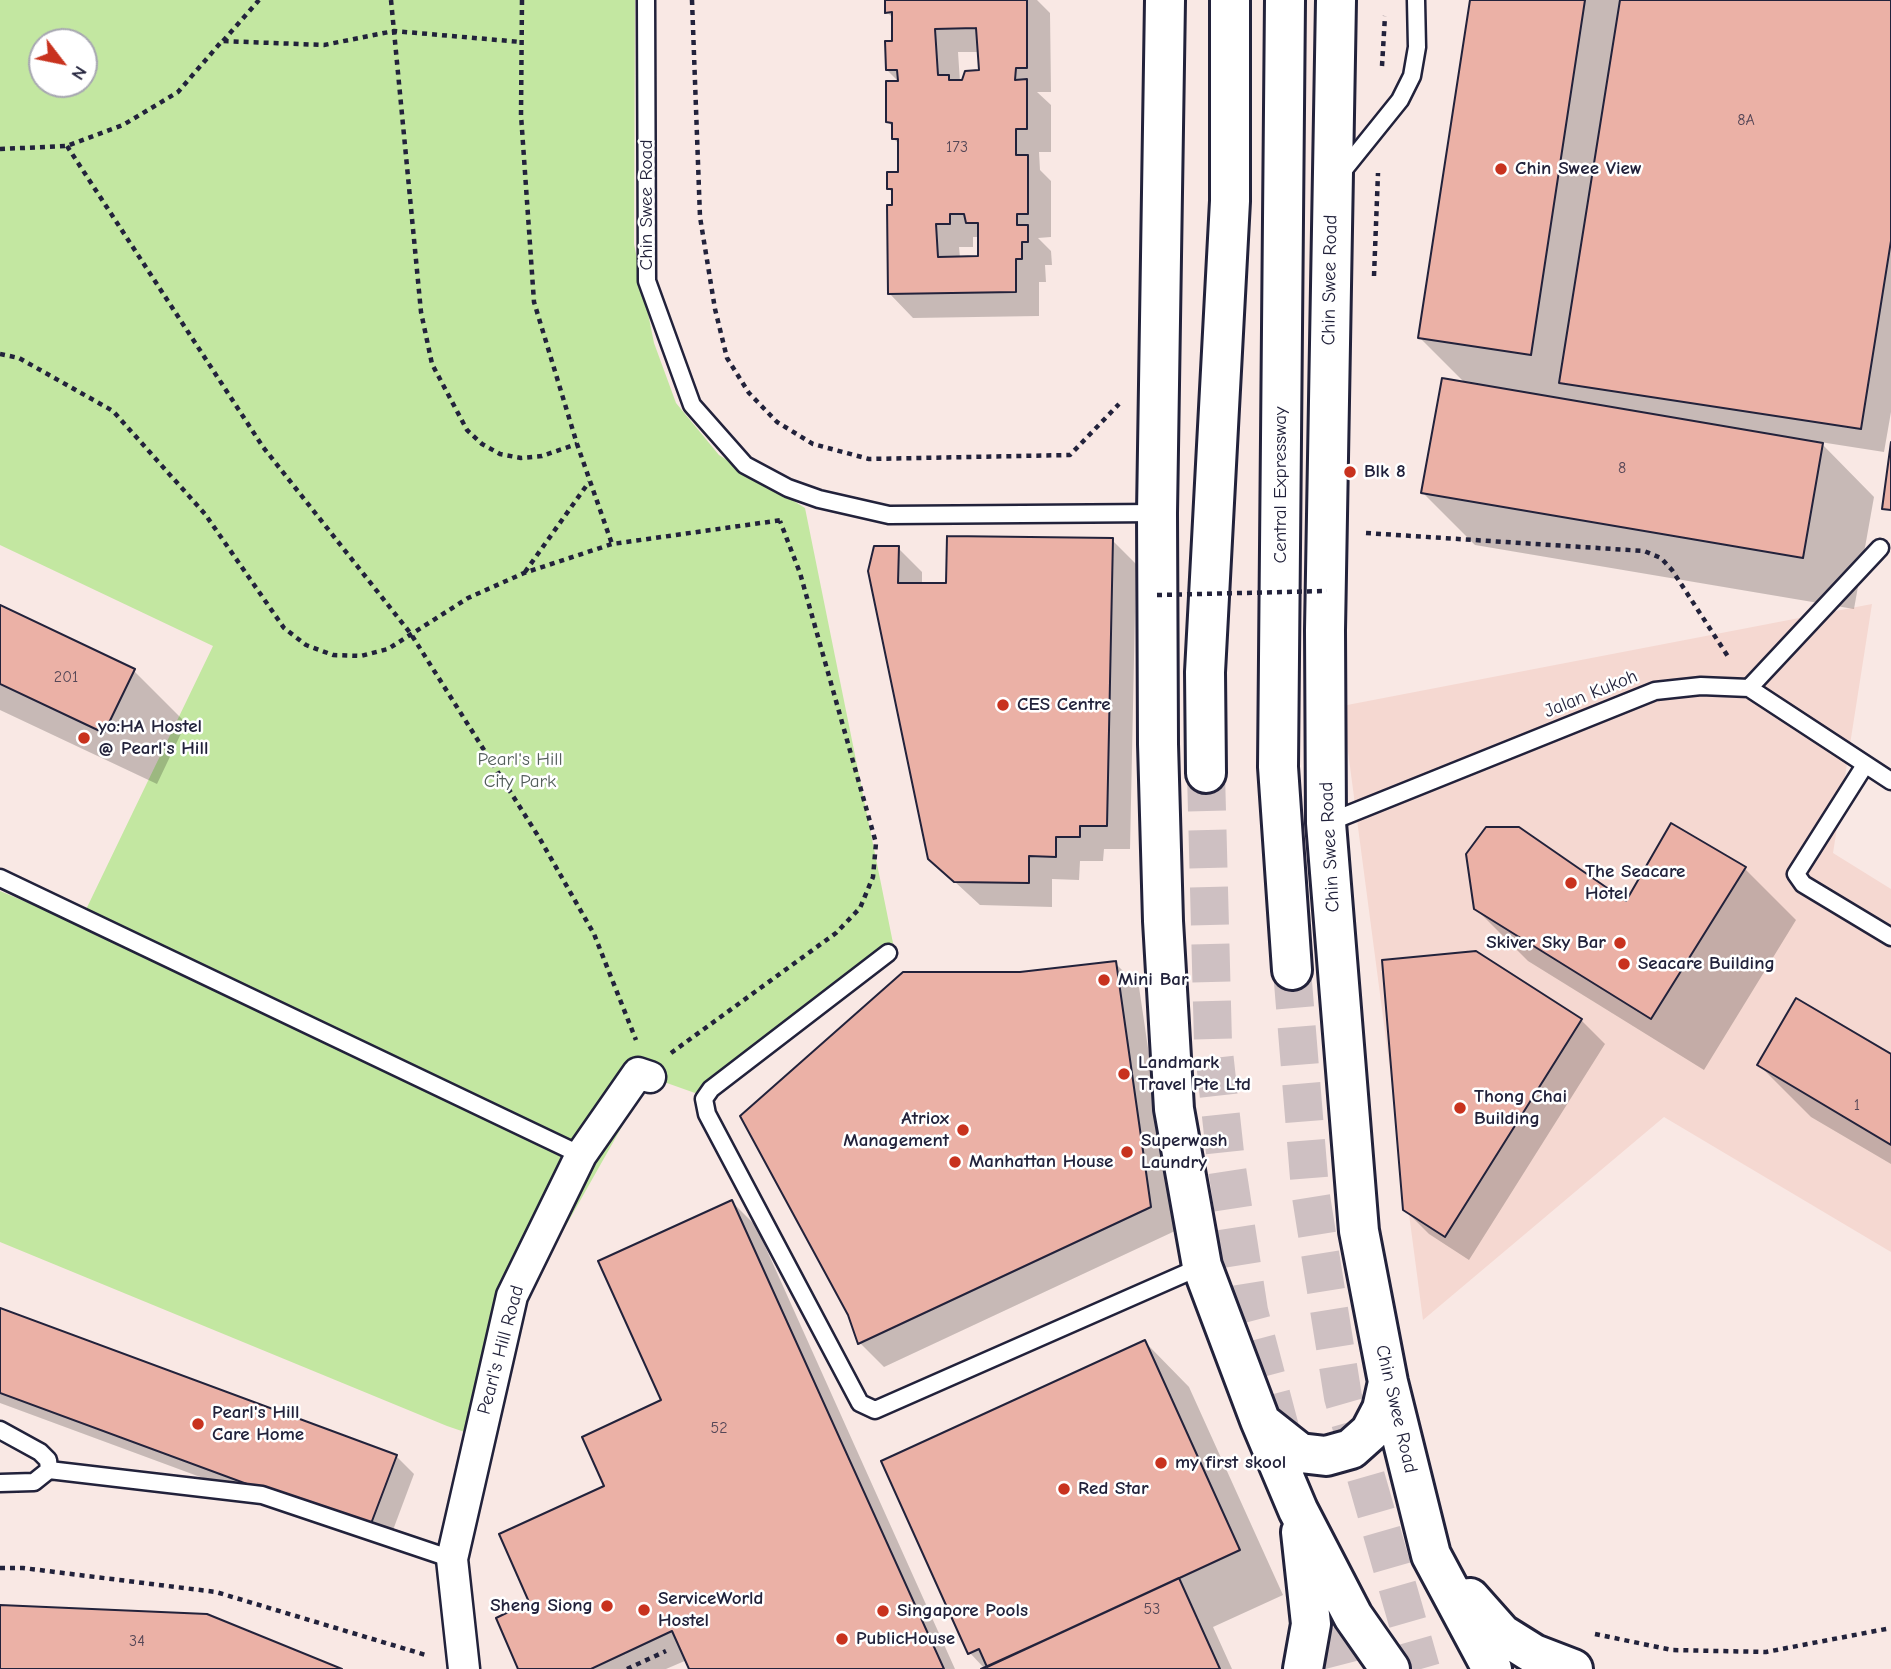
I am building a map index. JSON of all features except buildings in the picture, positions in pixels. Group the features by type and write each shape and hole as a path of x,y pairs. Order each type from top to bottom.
{"main road":[{"path":"1165,0 1157,595 1163,920 1174,1109 1202,1266 1260,1420 1298,1510 1353,1616 1390,1669"},
{"path":"1206,773 1205,672 1230,201 1230,0"},
{"name":"Central Expressway","path":"1285,0 1281,166 1278,767 1292,970"},
{"name":"Chin Swee Road","path":"1336,0 1326,823 1359,1231 1388,1382 1431,1555 1492,1669"},
{"path":"1260,1420 1300,1453 1326,1456 1351,1449 1370,1433 1382,1409 1388,1382"},
{"path":"1298,1510 1311,1624 1303,1669"},
{"path":"1431,1555 1503,1634 1534,1654 1573,1669"}],"street":[{"name":"Pearl's Hill Road","path":"453,1664 452,1559 512,1296 581,1155 638,1073 650,1077"}],"lane":[{"name":"Chin Swee Road","path":"646,0 648,281 692,405 745,465 788,488 819,499 888,515 1157,513"},
{"path":"1332,184 1386,119 1412,76 1417,47 1416,0"},
{"path":"1880,548 1749,688 1891,780"},
{"name":"Jalan Kukoh","path":"1326,823 1655,691 1700,686 1749,688"},
{"path":"1865,765 1796,874 1803,884 1891,937"},
{"path":"0,878 581,1155"},
{"path":"888,953 711,1089 704,1098 707,1114 860,1403 875,1409 1202,1266"},
{"path":"0,1430 40,1452 48,1460 49,1470 45,1476 34,1482 0,1483"},
{"path":"49,1470 262,1495 452,1559"}],"path":[{"path":"0,149 66,146 123,125 178,92 259,0"},
{"path":"391,0 421,312 432,364 467,430 482,444 500,454 521,458 542,456 577,444"},
{"path":"522,0 521,115 534,302 577,444 612,544"},
{"path":"692,0 700,217 715,309 727,358 749,393 777,422 813,444 869,459 1070,455 1122,400"},
{"path":"222,41 324,45 394,31 521,42"},
{"path":"66,146 263,447 411,634 533,828 594,934 650,1077 673,1051 836,933 860,908 873,877 876,843 800,572 780,521"},
{"path":"0,354 19,358 113,411 205,514 284,628 306,645 333,654 361,656 388,649 468,598 524,573 612,544 780,521 819,499"},
{"path":"524,573 590,481"},
{"path":"1366,533 1644,551 1661,558 1672,570 1749,688"},
{"path":"1157,595 1327,591"},
{"path":"0,1568 216,1592 453,1664"},
{"path":"1593,1633 1672,1650 1766,1652 1891,1628"},
{"path":"627,1669 666,1651"}],"shaded area":[{"path":"1872,604 1833,853 1891,889 1891,1252 1664,1117 1423,1320 1342,706"}],"green space":[{"name":"Pearl's Hill City Park","path":"0,0 635,0 634,244 654,343 676,403 719,455 805,508 893,943 695,1093 650,1077 529,1291 491,1441 447,1426 0,1242 0,891 79,924 213,646 0,545"}],"tunnel":[{"path":"1206,773 1213,1043 1226,1162 1249,1311 1284,1443"},
{"path":"1292,970 1310,1190 1343,1397 1421,1669"},
{"path":"1317,1573 1342,1669"}],"place":[{"name":"Chin Swee View","path":"1501,169"},
{"name":"Blk 8","path":"1350,472"},
{"name":"CES Centre","path":"1003,705"},
{"name":"yo:HA Hostel @ Pearl's Hill","path":"84,738"},
{"name":"The Seacare Hotel","path":"1571,883"},
{"name":"Skiver Sky Bar","path":"1620,943"},
{"name":"Seacare Building","path":"1624,964"},
{"name":"Mini Bar","path":"1104,980"},
{"name":"Landmark Travel Pte Ltd","path":"1124,1074"},
{"name":"Thong Chai Building","path":"1460,1108"},
{"name":"Atriox Management","path":"963,1130"},
{"name":"Superwash Laundry","path":"1127,1152"},
{"name":"Manhattan House","path":"955,1162"},
{"name":"Pearl's Hill Care Home","path":"198,1424"},
{"name":"my first skool","path":"1161,1463"},
{"name":"Red Star","path":"1064,1489"},
{"name":"Sheng Siong","path":"607,1606"},
{"name":"ServiceWorld Hostel","path":"644,1610"},
{"name":"Singapore Pools","path":"883,1611"},
{"name":"PublicHouse","path":"842,1639"}]}
